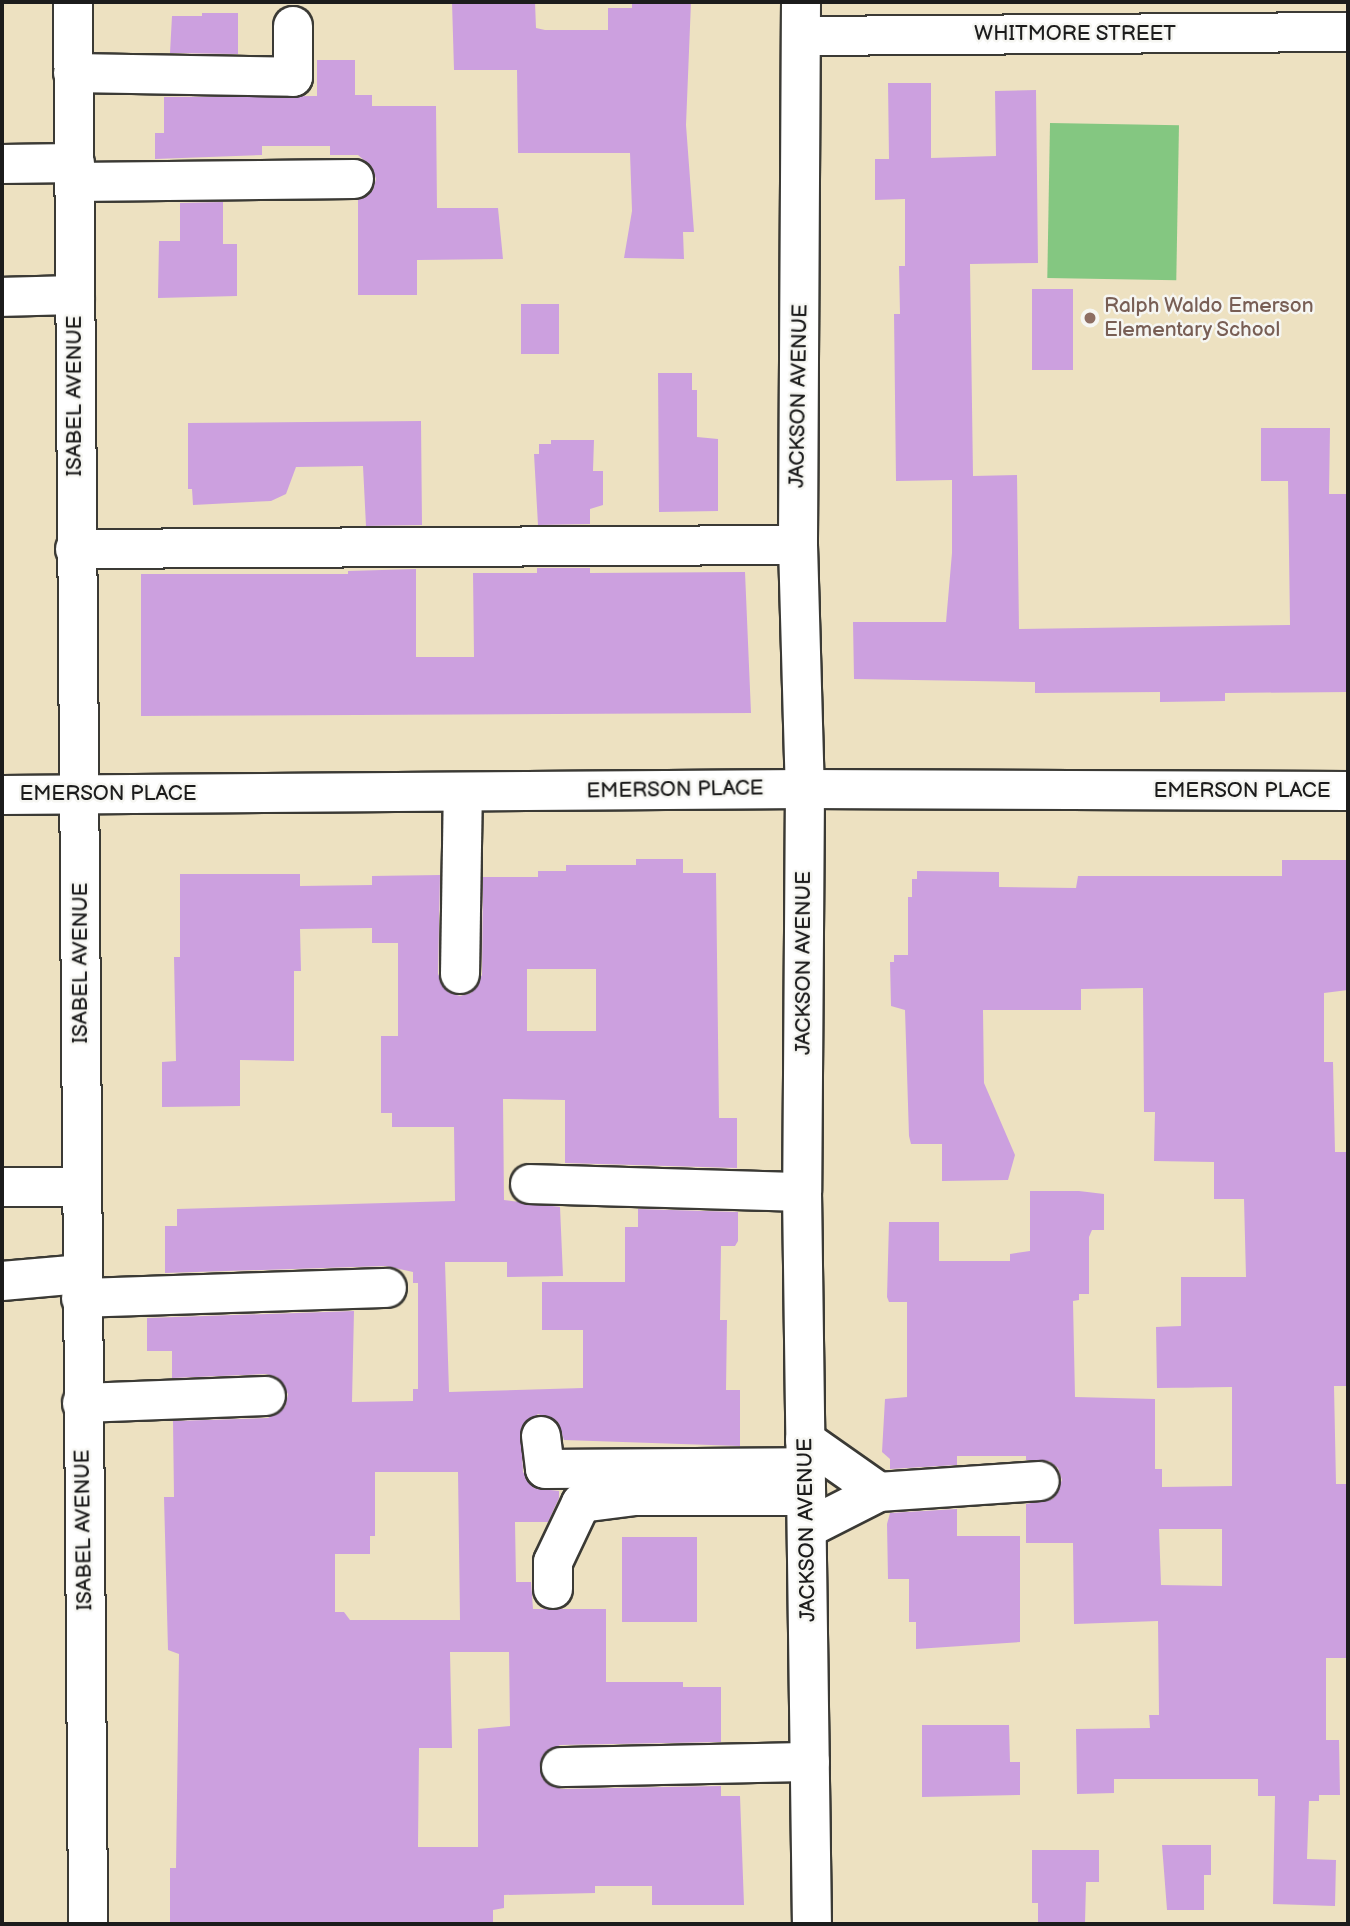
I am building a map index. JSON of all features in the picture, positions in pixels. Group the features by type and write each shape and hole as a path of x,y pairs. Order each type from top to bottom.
{"street":[{"name":"ISABEL AVENUE","path":"73,2 75,550 81,794 79,1187 88,1924"},
{"name":"WHITMORE STREET","path":"801,19 1196,17 1348,32"},
{"name":"JACKSON AVENUE","path":"801,19 798,545 805,789 802,1192 812,1924"},
{"path":"73,73 293,77 293,26"},
{"path":"2,164 75,172 354,179"},
{"path":"2,297 75,295"},
{"path":"75,550 798,545"},
{"name":"EMERSON PLACE","path":"2,795 805,789 1348,791"},
{"path":"460,974 463,793"},
{"path":"530,1184 802,1192"},
{"path":"2,1187 79,1187"},
{"path":"2,1281 80,1286 387,1288"},
{"path":"82,1403 266,1396"},
{"path":"541,1436 545,1469 806,1483 879,1492 1040,1481"},
{"path":"553,1588 553,1562 581,1503 636,1496 806,1483 879,1492"},
{"path":"561,1767 810,1762"}],"green space":[{"path":"1050,123 1179,125 1176,280 1047,278"}],"building":[{"path":"452,2 535,2 536,28 608,30 608,8 632,8 632,2 691,2 686,125 694,232 683,232 684,259 624,258 632,211 630,153 518,153 517,70 454,70"},
{"path":"202,13 238,13 238,54 170,53 172,16 202,16"},
{"path":"317,60 355,60 355,95 372,95 372,106 436,106 437,208 498,208 503,259 417,260 417,295 358,295 358,200 373,190 376,179 372,167 358,155 330,155 330,146 262,146 262,155 155,159 155,133 164,133 164,97 317,96"},
{"path":"888,83 931,83 931,158 996,156 995,91 1036,90 1038,263 970,264 973,476 1017,475 1019,629 1290,625 1288,481 1261,481 1261,428 1330,428 1329,494 1348,494 1348,692 1225,693 1225,701 1160,702 1160,692 1035,693 1035,682 854,679 853,622 946,622 952,553 952,480 896,481 894,314 900,314 899,266 905,266 905,199 875,200 875,159 889,159"},
{"path":"223,202 223,244 237,244 237,296 158,298 159,241 180,241 180,203"},
{"path":"1032,289 1073,289 1073,370 1032,370"},
{"path":"521,304 559,304 559,354 521,354"},
{"path":"658,373 692,373 692,390 697,390 697,437 718,439 718,511 659,512"},
{"path":"421,421 422,525 366,526 363,466 296,467 286,494 271,501 193,505 192,489 188,489 188,423"},
{"path":"551,440 594,440 593,471 603,471 603,505 590,509 590,524 538,525 534,454 539,454 539,444 551,444"},
{"path":"537,568 590,568 590,573 745,572 751,713 141,716 141,574 348,574 348,571 416,569 416,657 474,657 473,573 537,573"},
{"path":"636,859 683,859 683,873 716,873 719,1118 737,1118 737,1168 565,1163 565,1100 503,1099 504,1200 560,1207 563,1276 507,1277 507,1262 445,1262 449,1392 583,1388 583,1330 542,1330 542,1282 625,1282 625,1227 638,1227 638,1209 738,1212 738,1241 735,1246 721,1246 720,1320 727,1320 726,1390 740,1390 740,1446 564,1440 558,1422 538,1414 521,1428 523,1472 534,1488 559,1491 559,1498 548,1522 515,1522 516,1582 531,1582 533,1609 606,1609 606,1682 683,1682 683,1687 721,1687 721,1742 560,1745 542,1756 542,1778 561,1789 721,1786 721,1796 740,1796 744,1905 652,1905 652,1886 595,1886 595,1893 504,1895 504,1908 493,1910 493,1924 170,1924 170,1868 176,1868 179,1654 168,1650 164,1497 174,1497 173,1421 268,1418 285,1407 288,1394 277,1377 266,1374 172,1378 172,1351 147,1351 147,1318 354,1311 352,1402 413,1401 413,1389 418,1389 418,1283 413,1283 413,1272 386,1266 165,1273 165,1226 177,1226 177,1209 455,1201 454,1127 392,1127 392,1113 381,1113 381,1036 398,1036 398,943 372,943 372,928 300,929 301,971 294,971 294,1061 240,1060 240,1106 162,1107 162,1062 176,1061 174,957 180,957 180,874 300,874 300,886 372,885 372,876 440,875 438,974 448,992 460,996 471,993 482,975 483,877 538,877 538,871 566,871 566,865 636,865","holes":["527,969 596,969 596,1031 527,1031","375,1472 458,1472 460,1620 350,1620 344,1612 335,1612 335,1554 370,1554 370,1536 375,1536","450,1652 509,1652 510,1726 478,1729 478,1847 418,1847 419,1748 452,1748"]},
{"path":"1282,860 1348,860 1348,990 1324,993 1324,1062 1333,1062 1335,1152 1347,1152 1348,1386 1334,1386 1336,1484 1348,1484 1348,1658 1326,1658 1326,1740 1339,1740 1340,1795 1319,1795 1319,1801 1309,1801 1307,1859 1336,1860 1335,1906 1273,1904 1275,1796 1258,1796 1258,1779 1114,1779 1114,1793 1077,1794 1076,1729 1150,1728 1149,1715 1159,1715 1158,1621 1074,1624 1073,1543 1026,1543 1026,1504 1053,1499 1062,1480 1058,1468 1049,1461 1026,1460 1026,1456 957,1456 957,1465 890,1469 890,1459 882,1452 885,1399 907,1397 907,1302 889,1302 887,1297 889,1222 939,1222 939,1261 1010,1261 1010,1254 1030,1251 1030,1191 1079,1191 1104,1194 1104,1230 1092,1230 1089,1237 1089,1294 1079,1294 1079,1300 1073,1301 1075,1397 1155,1399 1155,1469 1162,1469 1162,1487 1232,1486 1232,1387 1157,1388 1156,1327 1181,1326 1181,1277 1246,1277 1244,1199 1214,1199 1214,1162 1154,1161 1155,1112 1144,1112 1143,988 1081,989 1081,1010 983,1010 984,1083 1015,1155 1008,1180 942,1181 942,1144 911,1144 909,1136 905,1010 891,1006 890,962 894,962 894,955 908,955 908,897 912,897 912,879 917,879 917,871 999,872 999,887 1076,888 1078,876 1282,876","holes":["1159,1529 1222,1529 1222,1586 1161,1585"]},
{"path":"957,1509 957,1536 1020,1536 1020,1642 916,1649 916,1622 909,1622 909,1579 888,1579 887,1524 890,1513"},
{"path":"622,1537 697,1537 697,1622 622,1622"},
{"path":"922,1725 1009,1725 1010,1762 1020,1762 1020,1795 922,1797"},
{"path":"1162,1845 1211,1845 1211,1875 1204,1875 1204,1910 1167,1910"},
{"path":"1032,1850 1099,1850 1099,1882 1086,1882 1085,1923 1038,1923 1038,1903 1032,1903"}],"place":[{"name":"Ralph Waldo Emerson Elementary School","path":"1090,318"}]}
